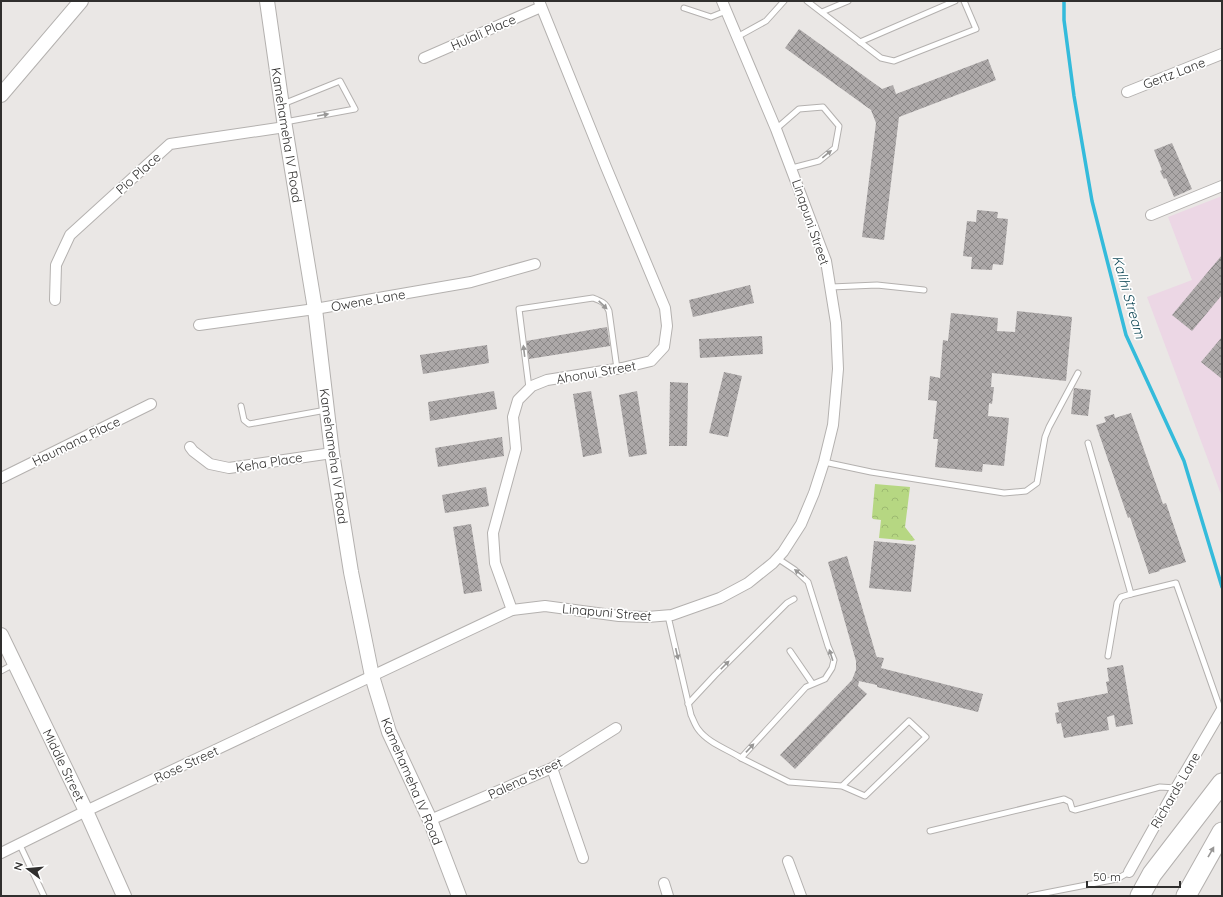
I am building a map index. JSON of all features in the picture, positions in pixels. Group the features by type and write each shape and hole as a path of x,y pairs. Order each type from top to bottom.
{"highway":[{"path":"1140,896 1152,874 1222,784"},
{"path":"1155,896 1169,869 1222,784"},
{"path":"1186,896 1222,832"}],"street":[{"path":"1,95 81,1"},
{"name":"Kamehameha IV Road","path":"267,1 315,309 332,453 351,572 372,676 389,732 430,820 459,896"},
{"name":"Linapuni Street","path":"372,676 512,610 545,606 619,616 668,616 720,598 748,583 777,558 783,552 801,524 814,493 824,462 832,425 838,369 836,322 831,287 826,261 792,168 722,1"},
{"name":"Hulali Place","path":"424,58 540,4"},
{"name":"Ahonui Street","path":"512,610 495,563 493,533 516,448 513,417 518,400 532,386 547,380 618,369 651,361 664,347 667,326 665,308 540,4"},
{"name":"Gertz Lane","path":"1126,92 1222,54"},
{"name":"Pio Place","path":"55,300 56,265 70,235 170,144 285,124"},
{"path":"1152,215 1222,186"},
{"name":"Owene Lane","path":"199,325 315,309 471,282 535,264"},
{"name":"Haumana Place","path":"1,478 151,404"},
{"name":"Keha Place","path":"190,447 210,464 229,468 332,453"},
{"name":"Middle Street","path":"1,635 86,811 124,896"},
{"name":"Rose Street","path":"1,853 86,811 372,676"},
{"name":"Richards Lane","path":"1129,872 1176,788 1222,711"},
{"name":"Palena Street","path":"430,820 552,768 616,728"},
{"path":"552,768 583,858"},
{"path":"788,861 801,896"},
{"path":"664,883 668,896"}],"lane":[{"path":"737,37 766,21 784,1"},
{"path":"807,1 880,58 894,61 976,29 964,1"},
{"path":"822,12 848,1"},
{"path":"860,42 955,1"},
{"path":"684,8 711,17 726,11"},
{"path":"282,104 340,81 355,110 285,124"},
{"path":"776,129 799,109 823,107 839,126 835,148 819,161 792,168"},
{"path":"831,287 877,285 924,290"},
{"path":"529,389 519,309 593,298 600,301 607,306 609,311 618,369"},
{"path":"824,462 871,472 1004,493 1026,491 1037,483 1049,427 1078,374"},
{"path":"241,406 244,420 249,424 327,410"},
{"path":"1088,443 1131,594"},
{"path":"741,758 806,686 825,678 832,668 834,660 828,646 808,582 795,570 777,558"},
{"path":"1108,656 1117,603 1121,597 1176,583 1222,711"},
{"path":"688,704 787,603 794,599"},
{"path":"668,616 691,715 704,736 725,750 789,782 842,786 865,796 926,737 909,721 842,786"},
{"path":"790,651 812,683"},
{"path":"1,671 15,664"},
{"path":"930,831 1064,799 1070,802 1072,809 1075,810 1160,787 1176,788"},
{"path":"19,843 44,896"},
{"path":"1030,896 1117,879 1129,872"}],"shaded area":[{"path":"1222,196 1222,497 1147,297 1192,280 1168,217"}],"green space":[{"path":"875,484 910,487 905,527 915,540 879,538 881,520 873,519 872,517"}],"building":[{"path":"799,29 882,89 893,85 896,94 988,59 996,80 899,117 884,240 862,237 876,123 871,110 785,48"},
{"path":"1172,143 1192,189 1174,197 1166,178 1164,179 1160,171 1162,170 1154,150"},
{"path":"977,210 998,212 997,218 1008,219 1003,265 993,264 992,270 971,269 972,257 963,256 967,221 976,222"},
{"path":"1222,255 1222,295 1192,331 1172,315"},
{"path":"750,285 754,303 693,317 689,300"},
{"path":"1017,311 1072,317 1066,381 992,373 991,387 994,387 992,404 989,403 988,416 1009,418 1004,466 983,464 982,472 935,467 938,439 933,439 937,401 928,400 930,376 940,378 943,340 948,341 951,313 998,318 997,331 1015,332"},
{"path":"607,327 610,346 529,359 526,341"},
{"path":"762,336 763,354 700,358 699,339"},
{"path":"1222,337 1222,379 1201,362"},
{"path":"487,345 489,363 423,374 420,355"},
{"path":"724,372 742,376 728,437 709,433"},
{"path":"670,382 688,383 687,446 669,446"},
{"path":"1074,388 1091,390 1088,416 1071,414"},
{"path":"494,391 497,409 430,421 428,402"},
{"path":"591,391 602,453 583,457 573,394"},
{"path":"637,391 647,454 629,457 619,395"},
{"path":"1131,413 1163,504 1166,503 1186,562 1149,574 1130,517 1128,518 1096,425 1106,422 1104,417 1114,414 1115,418"},
{"path":"502,437 504,456 438,467 435,448"},
{"path":"486,487 489,506 445,513 442,495"},
{"path":"471,524 482,591 464,594 453,527"},
{"path":"874,541 916,545 911,592 869,588"},
{"path":"847,556 876,655 877,657 884,658 881,668 983,694 978,712 877,687 877,685 859,681 858,686 867,694 795,769 780,755 852,680 856,670 856,661 828,562"},
{"path":"1123,665 1133,724 1116,727 1114,715 1107,717 1109,730 1064,738 1061,723 1057,724 1055,713 1059,712 1057,703 1108,693 1106,682 1109,681 1107,668"}],"waterway":[{"name":"Kalihi Stream","path":"1064,1 1064,20 1074,96 1092,201 1126,335 1184,461 1222,587"}]}
